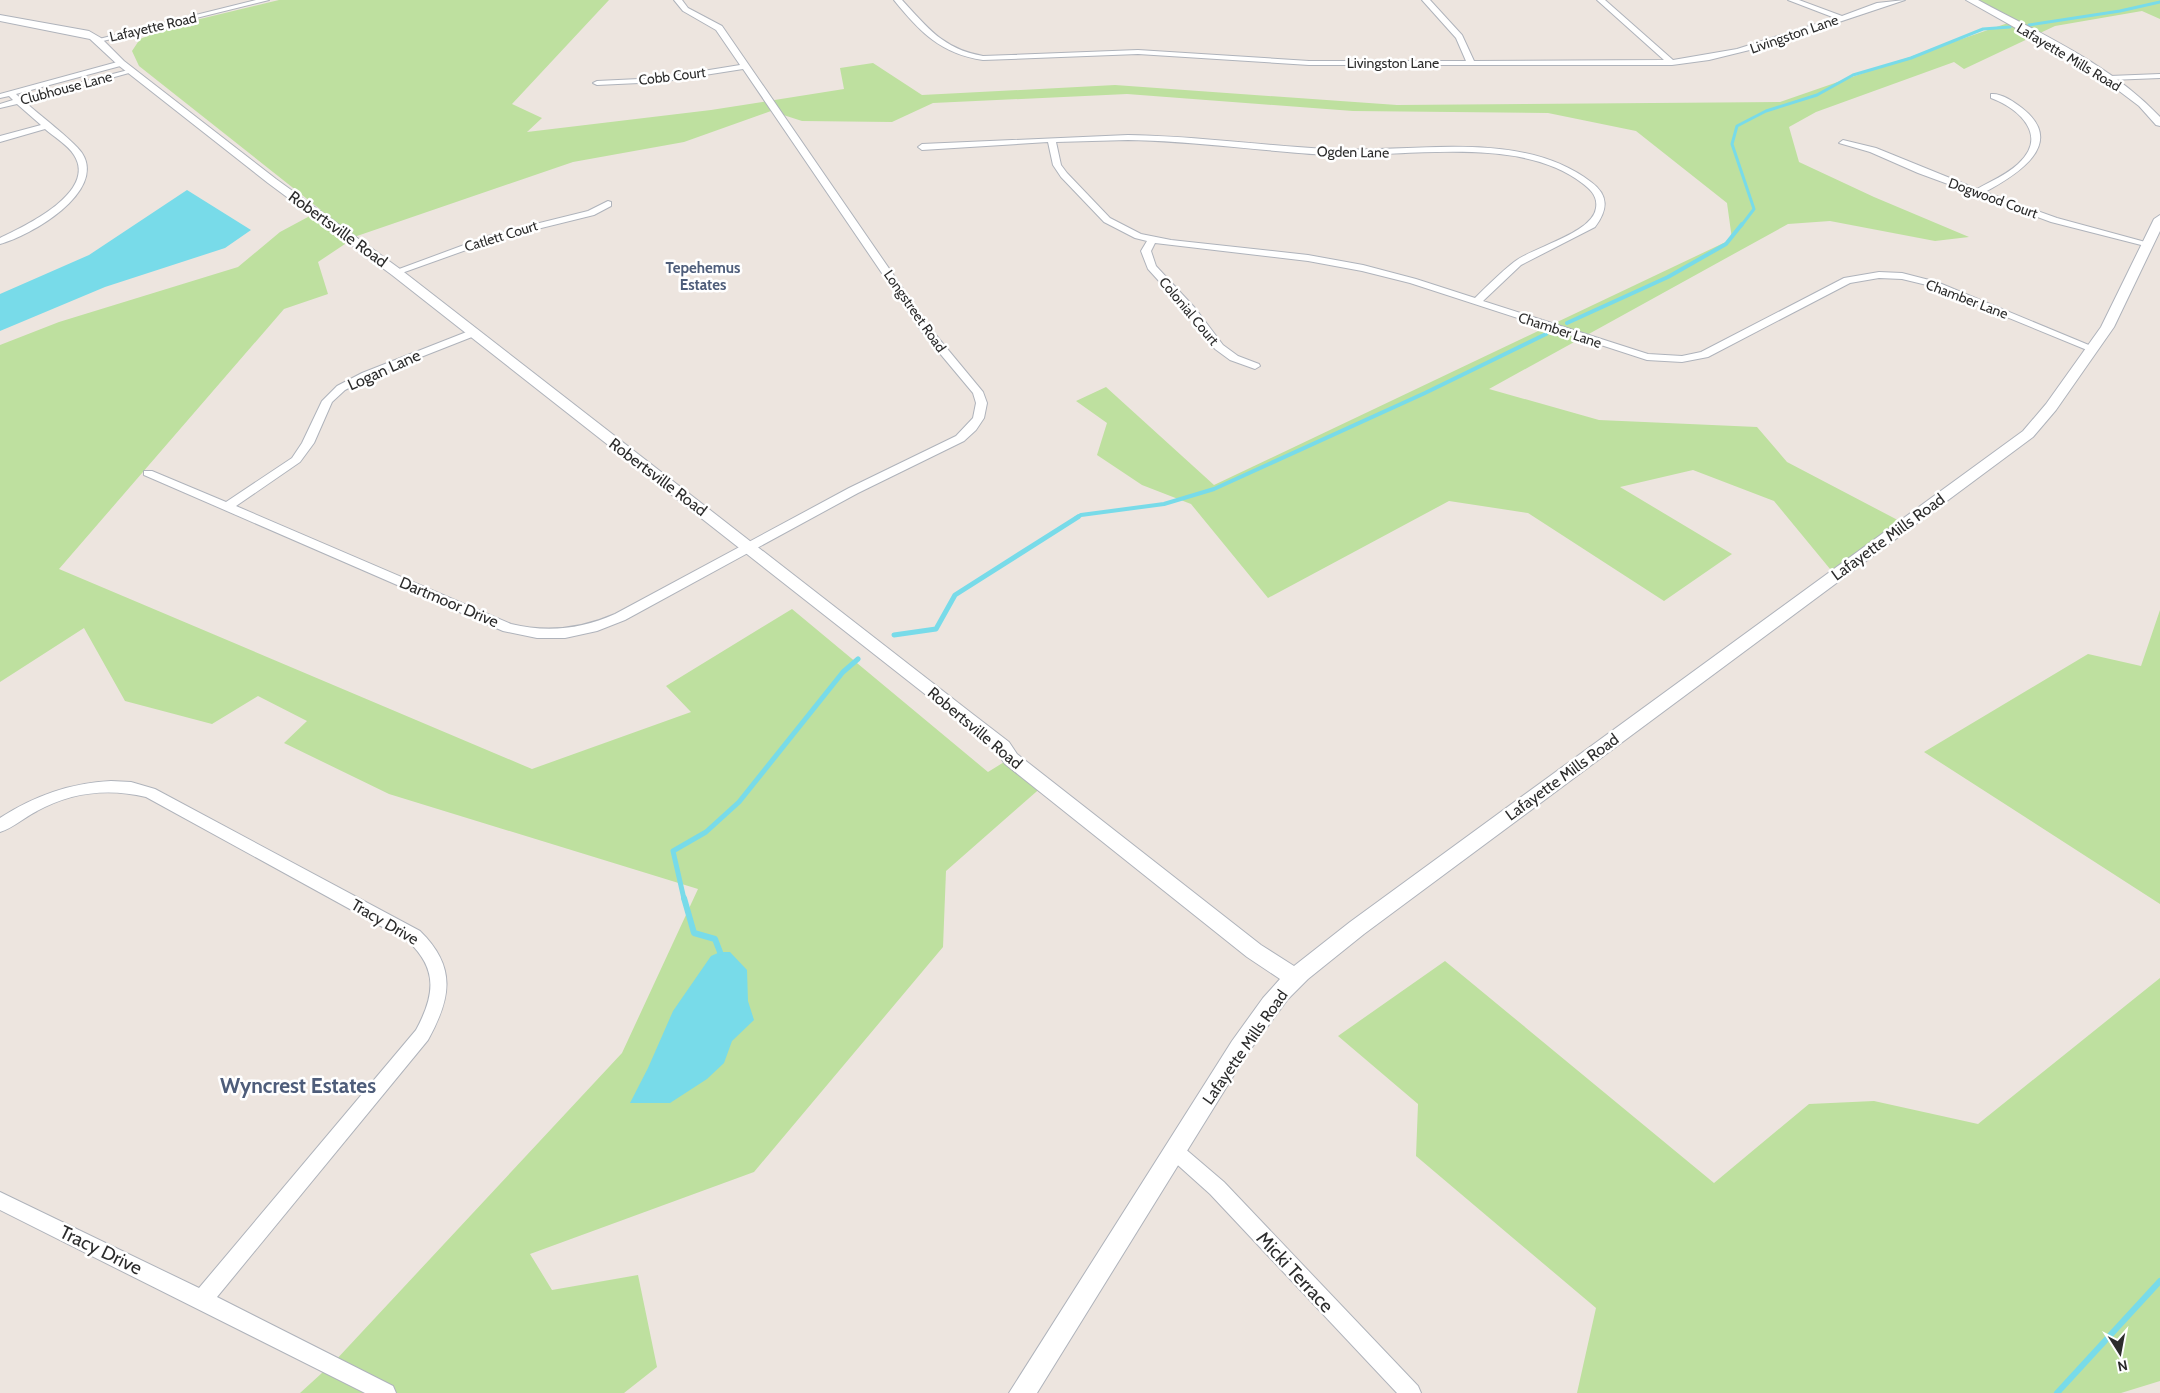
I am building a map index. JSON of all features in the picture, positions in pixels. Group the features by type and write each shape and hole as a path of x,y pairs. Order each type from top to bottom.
{"street":[{"name":"Lafayette Road","path":"98,40 265,0"},
{"name":"Longstreet Road","path":"678,0 686,10 710,21 719,28 926,330 978,392 982,409 975,424 951,444 888,472 750,547"},
{"name":"Livingston Lane","path":"898,0 942,46 950,51 973,57 1129,52 1285,63 1672,63 1731,55 1901,0"},
{"path":"1426,0 1459,37 1472,63"},
{"path":"1602,0 1672,63"},
{"path":"1792,0 1842,18"},
{"name":"Lafayette Mills Road","path":"1971,0 2110,78 2136,98 2160,123"},
{"name":"Robertsville Road","path":"0,18 89,34 98,40 104,48 127,67 272,181 396,272 750,547 1003,747 1011,758 1254,951 1296,978"},
{"name":"Cobb Court","path":"597,83 660,80 746,66"},
{"name":"Clubhouse Lane","path":"0,96 127,67"},
{"name":"Clubhouse Lane","path":"0,106 127,67"},
{"path":"2110,78 2160,76"},
{"path":"0,241 26,229 54,211 73,194 83,177 83,165 78,154 10,93"},
{"path":"1978,192 2023,164 2031,154 2035,140 2032,124 2024,111 1994,96"},
{"path":"0,139 46,126"},
{"name":"Ogden Lane","path":"922,147 1157,138 1351,153 1503,152 1548,161 1588,182 1596,191 1602,206 1598,217 1592,225 1518,263 1477,301"},
{"name":"Chamber Lane","path":"1052,141 1059,169 1107,220 1126,232 1152,240 1330,261 1390,274 1634,354 1662,359 1682,359 1713,352 1847,280 1862,276 1888,275 1934,284 2091,348"},
{"name":"Dogwood Court","path":"1843,143 1873,150 2054,220 2146,245"},
{"name":"Catlett Court","path":"396,272 494,237 591,213 608,204"},
{"name":"Lafayette Mills Road","path":"1022,1393 1154,1184 1177,1153 1191,1125 1233,1058 1271,1004 1296,978 1357,928 2028,434 2052,407 2107,327 2160,219"},
{"name":"Colonial Court","path":"1152,240 1146,251 1151,267 1191,310 1219,347 1234,358 1255,366"},
{"name":"Logan Lane","path":"227,507 296,460 308,443 327,401 341,388 366,375 473,333"},
{"name":"Dartmoor Drive","path":"148,473 508,628 546,635 570,634 606,624 750,547"},
{"name":"Tracy Drive","path":"0,826 28,808 69,792 103,786 133,787 150,793 414,936 432,954 438,970 438,997 431,1020 422,1035 202,1300"},
{"name":"Micki Terrace","path":"1177,1153 1217,1188 1411,1393"},
{"name":"Tracy Drive","path":"0,1201 386,1393"}],"green space":[{"path":"279,0 609,0 512,104 542,118 527,132 711,110 844,89 840,68 873,63 922,95 1115,85 1397,105 1780,102 2008,23 1968,0 2160,0 2160,19 2142,11 2055,26 1964,69 1954,62 1816,112 1789,127 1799,162 1874,197 1969,237 1935,241 1830,221 1788,224 1489,389 1599,420 1757,427 1787,462 1911,527 1835,575 1774,501 1693,470 1620,487 1732,554 1664,601 1528,513 1449,501 1268,598 1191,504 1142,485 1097,455 1107,423 1076,401 1106,387 1214,485 1732,239 1727,203 1636,131 1548,113 1353,111 1127,94 933,103 892,122 802,121 771,111 684,142 573,162 357,236 318,262 328,294 284,309 59,569 532,769 691,712 666,686 792,609 988,772 1009,759 1044,785 946,871 943,947 754,1172 530,1254 552,1290 638,1275 657,1367 624,1393 300,1393 334,1362 622,1053 698,889 389,794 284,743 307,721 258,696 212,724 125,701 84,628 0,682 0,345 59,322 238,267 280,232 321,210 139,66 132,51 140,39 175,25"},
{"path":"2160,610 2160,904 1924,752 2088,654 2141,666"},
{"path":"1445,961 1714,1183 1809,1104 1874,1101 1978,1124 2160,978 2160,1381 2121,1393 1577,1393 1596,1308 1416,1156 1418,1104 1338,1036"}],"water":[{"path":"187,190 251,230 225,248 105,287 0,331 0,294 89,255"},
{"path":"720,952 730,952 747,970 748,1001 754,1020 732,1041 724,1063 707,1079 670,1103 630,1103 673,1011 711,956"}],"waterway":[{"path":"2029,25 2120,11 2160,2"},
{"path":"1741,226 1754,209 1732,144 1737,126 1766,111 1817,95 1853,75 1911,58 1983,29 2010,27"},
{"path":"1567,323 1668,277 1726,244 1742,224"},
{"path":"1076,518 1081,515 1164,504 1214,489 1425,393 1546,334"},
{"path":"894,635 936,629 955,595 1078,517"},
{"path":"684,899 673,851 706,832 739,802 843,672 858,659"},
{"path":"684,898 694,933 715,939 720,952"},
{"path":"2057,1393 2160,1281"}],"district":[{"name":"Tepehemus Estates","path":"703,276"},
{"name":"Wyncrest Estates","path":"298,1085"}]}
